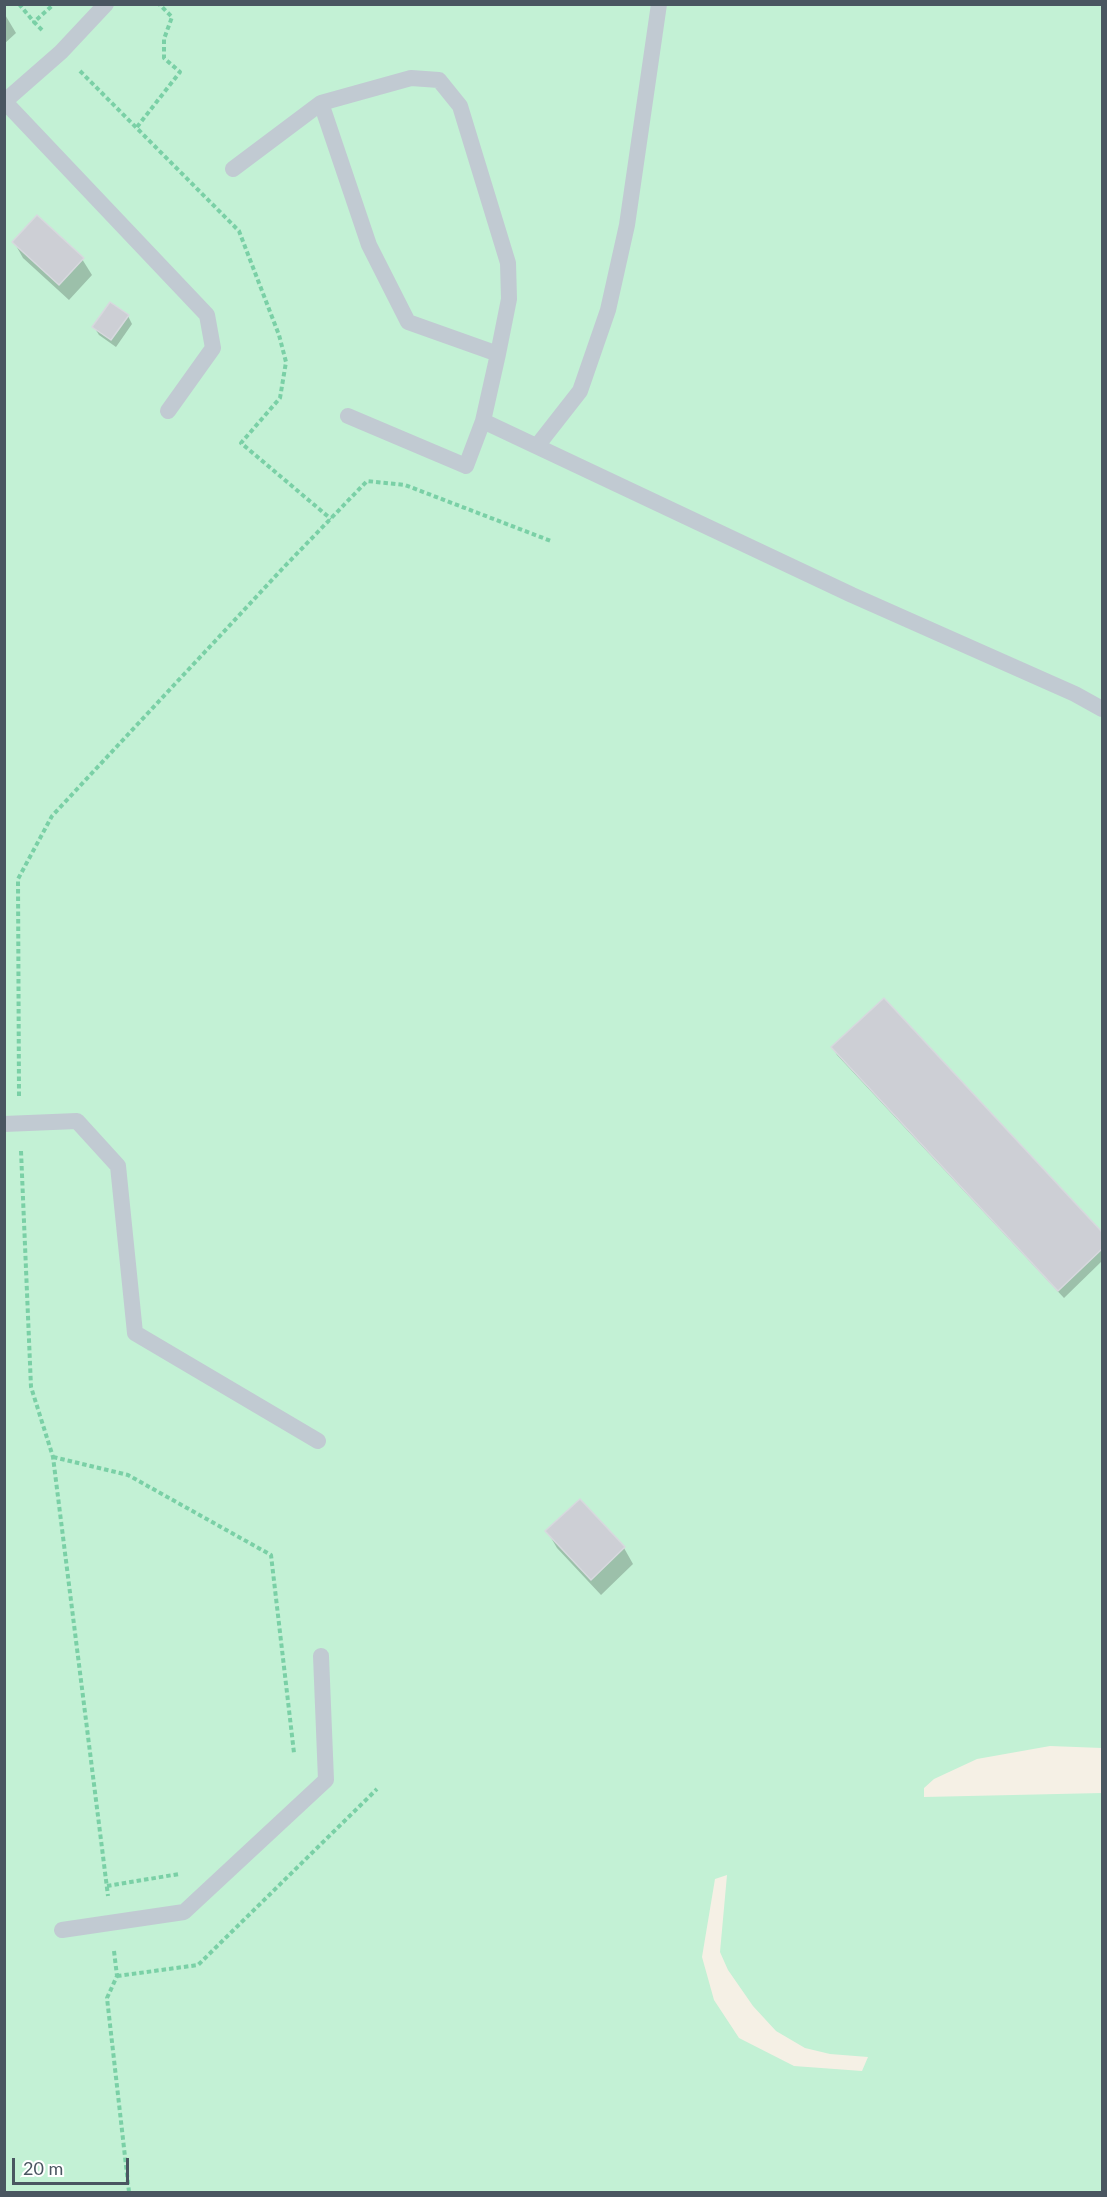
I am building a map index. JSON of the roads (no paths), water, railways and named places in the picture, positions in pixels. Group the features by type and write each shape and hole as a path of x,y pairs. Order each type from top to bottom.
{"lane":[{"path":"106,4 62,52 5,102 207,315 213,348 168,411"},
{"path":"537,446 580,391 608,310 627,225 659,4"},
{"path":"233,169 321,102 411,78 439,80 460,106 508,263 509,299 483,421 466,466 348,416"},
{"path":"321,102 369,245 408,322 498,354"},
{"path":"483,421 1102,709"},
{"path":"4,1124 77,1121 118,1166 135,1333 318,1442"},
{"path":"62,1930 184,1912 326,1780 321,1656"}]}
